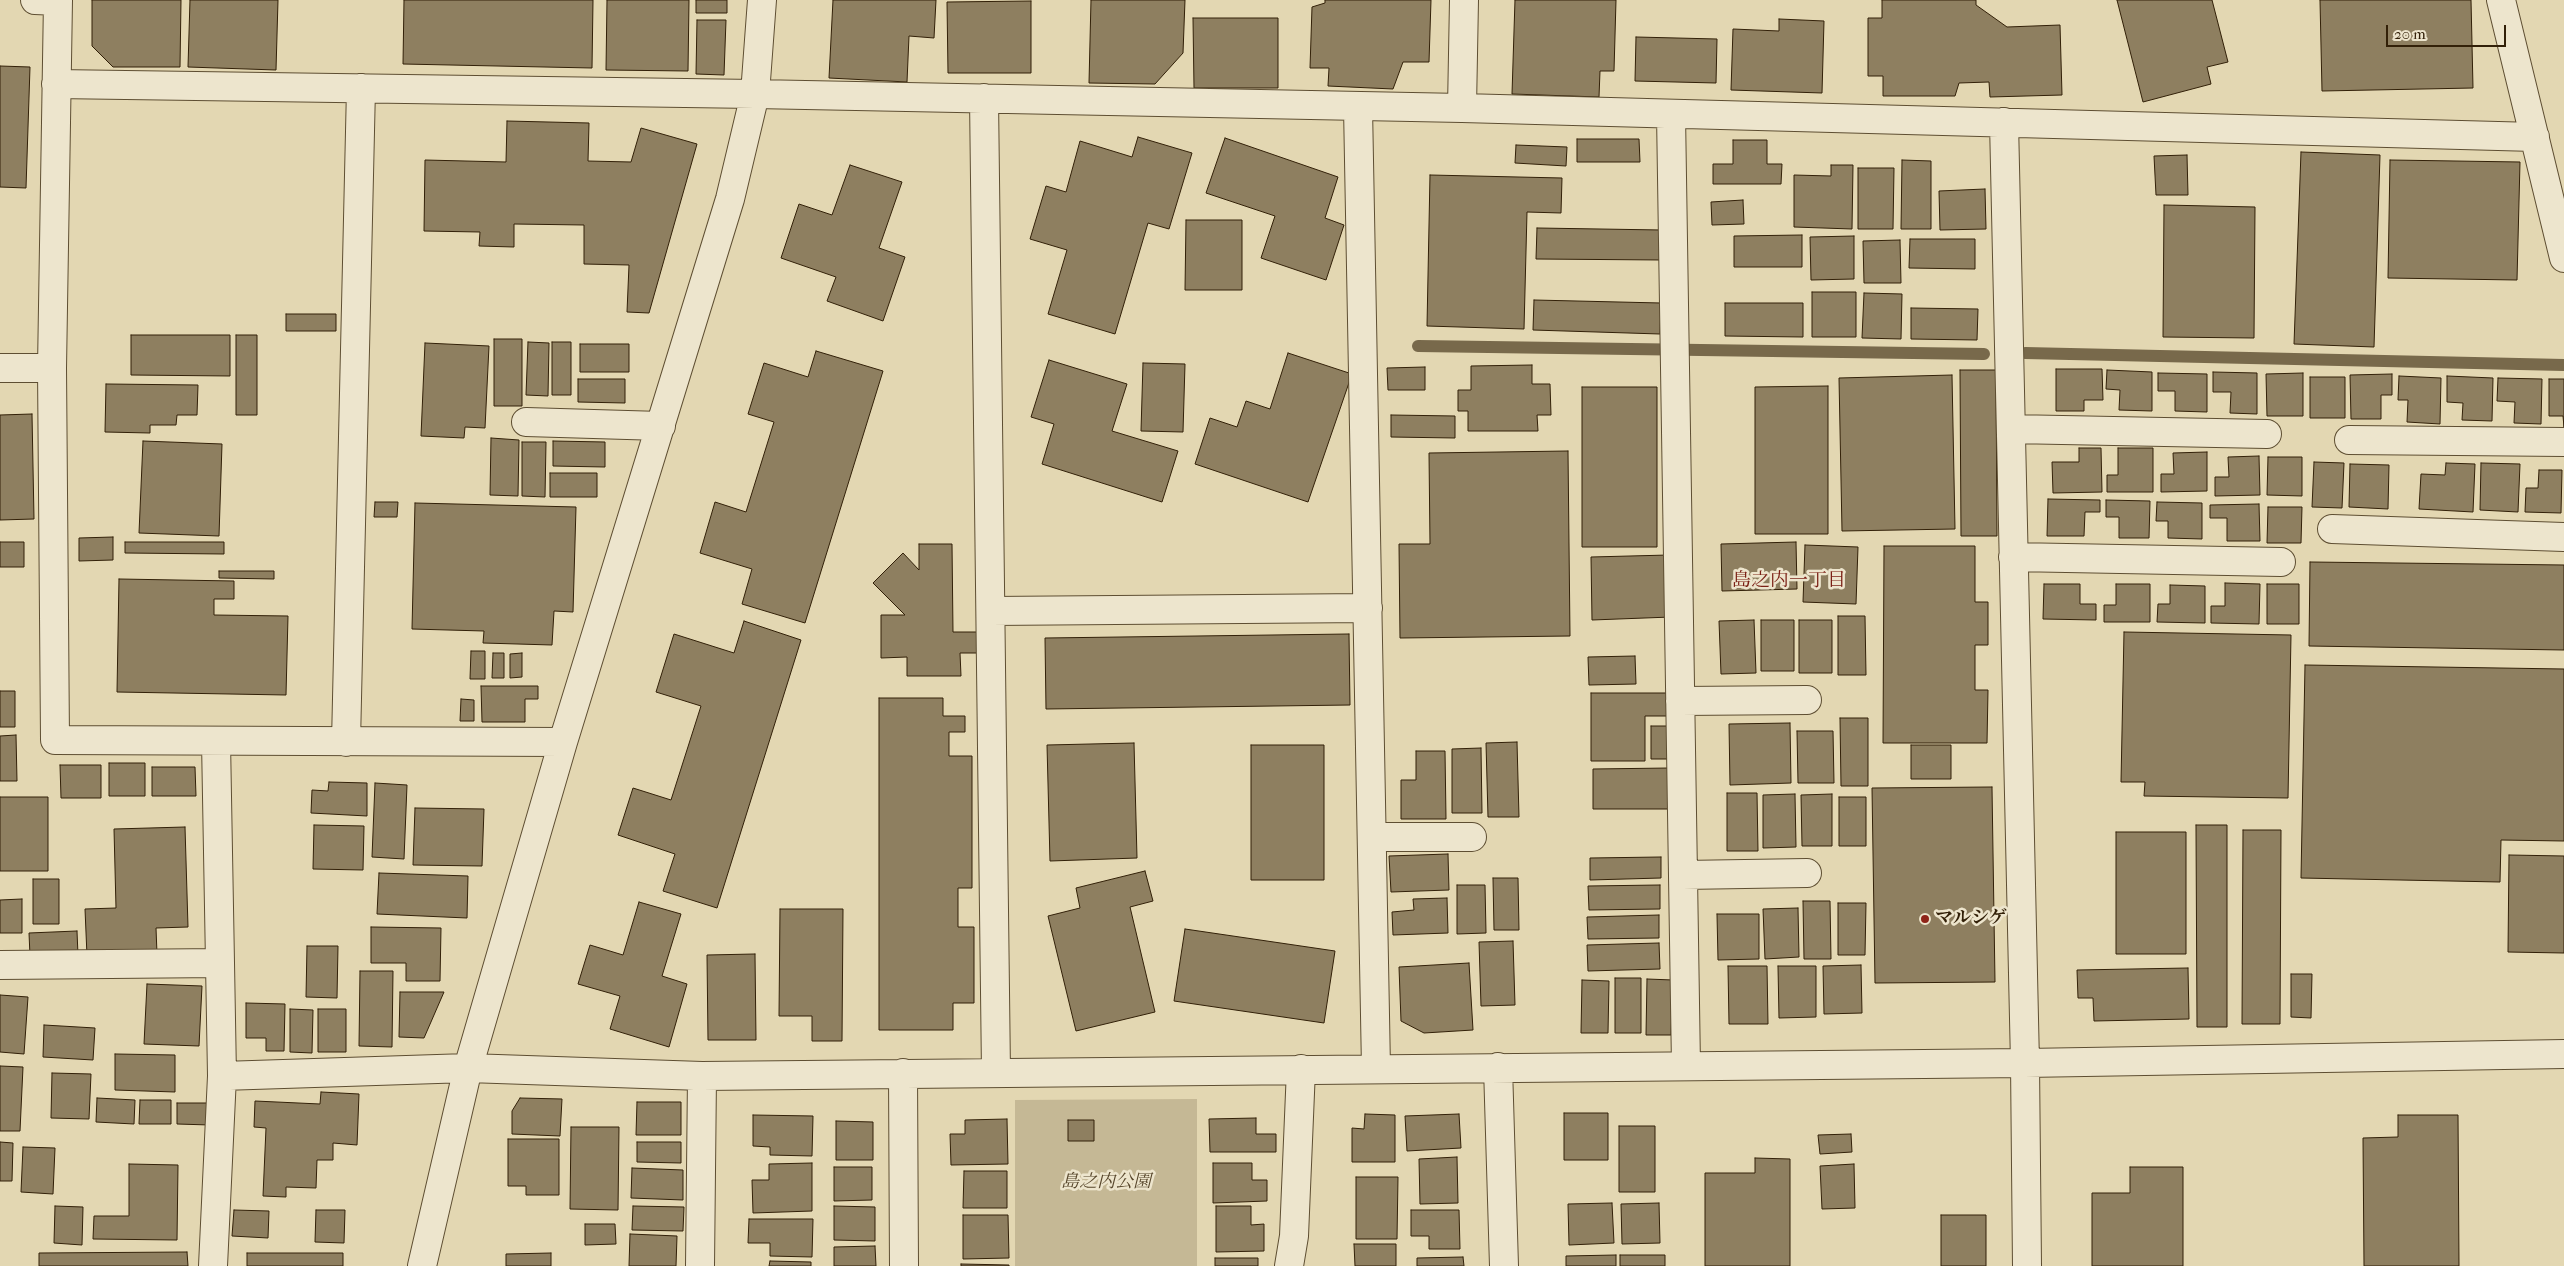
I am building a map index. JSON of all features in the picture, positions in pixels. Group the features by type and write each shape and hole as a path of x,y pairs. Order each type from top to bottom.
{"street":[{"path":"35,0 58,0 52,368 55,740 563,742"},
{"path":"422,1266 468,1068 563,742 730,199 755,94 762,0"},
{"path":"1462,108 1464,0"},
{"path":"2501,0 2564,258"},
{"path":"56,84 755,94 1462,108 2535,137"},
{"path":"346,742 361,88"},
{"path":"984,98 996,1072"},
{"path":"1358,107 1376,1068"},
{"path":"1671,114 1686,1066"},
{"path":"2004,122 2025,1063 2027,1266"},
{"path":"0,368 52,368"},
{"path":"526,422 661,426"},
{"path":"2011,429 2267,434"},
{"path":"2349,440 2564,442"},
{"path":"2332,529 2564,537"},
{"path":"2013,557 2282,562"},
{"path":"991,611 1368,608"},
{"path":"1680,701 1807,700"},
{"path":"213,1266 222,1076 216,741"},
{"path":"1372,837 1472,836"},
{"path":"1683,875 1807,874"},
{"path":"0,965 220,964"},
{"path":"222,1076 468,1068 702,1076 2025,1063 2564,1054"},
{"path":"1498,1067 1504,1266"},
{"path":"1289,1266 1294,1236 1301,1069"},
{"path":"903,1073 904,1266"},
{"path":"700,1266 702,1076"}],"green space":[{"name":"島之内公園","path":"1197,1099 1197,1266 1015,1266 1015,1100"}],"building":[{"path":"92,0 181,0 180,67 113,67 92,46"},
{"path":"190,0 278,0 276,70 188,67"},
{"path":"404,0 593,0 592,68 403,64"},
{"path":"607,0 689,0 688,71 606,70"},
{"path":"696,0 727,0 727,13 696,13"},
{"path":"833,0 936,0 934,38 909,36 907,82 829,78"},
{"path":"1091,0 1185,0 1183,53 1155,84 1089,83"},
{"path":"1325,0 1431,0 1429,62 1403,62 1393,89 1328,86 1329,68 1310,68 1312,7 1325,3"},
{"path":"1515,0 1616,0 1614,71 1600,71 1599,97 1512,94"},
{"path":"1882,0 1976,0 1976,5 2007,27 2060,25 2062,95 1990,97 1989,82 1959,83 1955,96 1883,96 1883,76 1868,76 1868,18 1882,18"},
{"path":"2117,0 2212,0 2228,62 2207,67 2211,84 2143,102"},
{"path":"2320,0 2471,0 2473,88 2322,91"},
{"path":"1031,1 1031,73 948,73 947,2"},
{"path":"1193,18 1278,18 1278,88 1194,88"},
{"path":"1779,19 1824,21 1822,93 1731,90 1733,29 1779,31"},
{"path":"697,20 726,20 724,75 696,74"},
{"path":"1636,37 1717,39 1716,83 1635,81"},
{"path":"0,66 30,67 26,188 0,187"},
{"path":"507,121 589,123 588,161 631,162 641,128 697,144 649,313 627,312 629,265 584,264 584,225 514,224 514,247 479,246 480,232 424,231 425,160 506,162"},
{"path":"1138,137 1192,153 1169,229 1148,223 1115,334 1048,314 1067,250 1030,239 1046,186 1066,192 1080,141 1132,157"},
{"path":"1225,138 1338,177 1325,218 1344,225 1326,280 1261,258 1275,216 1206,193"},
{"path":"1577,139 1639,139 1640,162 1577,162"},
{"path":"1733,140 1767,140 1767,164 1782,164 1781,184 1713,184 1713,164 1733,164"},
{"path":"1516,145 1567,147 1566,166 1515,163"},
{"path":"2301,152 2380,155 2374,347 2294,344"},
{"path":"2187,155 2188,195 2156,195 2154,156"},
{"path":"1902,160 1931,161 1931,229 1901,229"},
{"path":"2390,160 2520,162 2517,280 2388,278"},
{"path":"850,165 902,182 879,248 905,257 883,321 827,301 836,277 781,258 799,204 832,215"},
{"path":"1831,165 1853,165 1852,229 1794,227 1794,175 1831,176"},
{"path":"1858,168 1894,168 1893,229 1858,229"},
{"path":"1430,175 1562,178 1561,213 1527,212 1524,329 1427,326"},
{"path":"1985,189 1986,229 1940,230 1939,191"},
{"path":"1743,200 1744,224 1712,225 1711,202"},
{"path":"2164,205 2255,207 2254,338 2163,337"},
{"path":"1186,220 1242,220 1242,290 1185,290"},
{"path":"1537,228 1662,230 1662,260 1536,259"},
{"path":"1802,235 1802,267 1734,267 1734,236"},
{"path":"1854,236 1854,279 1811,280 1810,237"},
{"path":"1910,239 1975,239 1975,269 1909,268"},
{"path":"1900,240 1901,283 1864,283 1863,241"},
{"path":"1812,292 1856,292 1856,337 1812,337"},
{"path":"1864,293 1902,294 1901,339 1862,338"},
{"path":"1534,300 1661,303 1660,334 1533,330"},
{"path":"1725,303 1803,303 1803,337 1725,336"},
{"path":"1911,308 1978,309 1977,340 1911,339"},
{"path":"286,314 336,314 336,331 286,331"},
{"path":"131,335 230,335 230,376 131,375"},
{"path":"236,335 257,335 257,415 236,415"},
{"path":"494,339 522,339 522,406 494,406"},
{"path":"528,342 549,343 548,396 526,395"},
{"path":"552,342 571,342 571,395 552,395"},
{"path":"425,343 489,346 485,428 465,427 464,438 421,436"},
{"path":"580,344 629,344 629,372 580,372"},
{"path":"816,351 883,371 805,623 742,604 752,569 700,553 715,502 746,512 774,422 748,414 764,363 808,377"},
{"path":"1288,353 1352,374 1308,502 1195,464 1210,418 1237,427 1246,401 1270,409"},
{"path":"1049,360 1127,384 1112,431 1178,451 1162,502 1042,464 1054,424 1031,417"},
{"path":"1143,363 1185,364 1183,432 1141,431"},
{"path":"1532,365 1532,384 1550,384 1551,415 1537,415 1538,431 1468,431 1468,411 1458,411 1458,390 1471,390 1471,366"},
{"path":"1425,367 1425,390 1388,390 1387,368"},
{"path":"2056,369 2102,369 2103,400 2084,400 2084,411 2056,411"},
{"path":"1960,370 1996,370 1997,536 1961,536"},
{"path":"2107,370 2152,372 2152,411 2119,410 2120,390 2106,389"},
{"path":"2213,372 2257,373 2257,414 2230,413 2231,392 2213,392"},
{"path":"2158,373 2207,374 2207,412 2175,411 2175,391 2158,391"},
{"path":"2303,373 2303,416 2267,416 2266,374"},
{"path":"2392,374 2392,395 2381,395 2381,419 2351,419 2350,375"},
{"path":"1952,375 1955,529 1842,531 1839,378"},
{"path":"2399,376 2441,378 2440,424 2407,422 2408,400 2398,400"},
{"path":"2447,376 2493,378 2492,421 2462,420 2463,403 2447,402"},
{"path":"2310,377 2345,377 2345,418 2310,418"},
{"path":"2498,378 2542,379 2541,424 2514,423 2515,402 2497,401"},
{"path":"578,379 625,379 625,403 578,402"},
{"path":"2549,379 2564,379 2564,427 2563,416 2549,416"},
{"path":"106,384 198,385 197,415 177,415 176,425 150,425 150,433 105,432"},
{"path":"1828,386 1828,534 1755,534 1755,387"},
{"path":"1582,387 1657,387 1657,547 1582,547"},
{"path":"32,414 34,519 0,520 0,415"},
{"path":"1391,415 1455,416 1455,438 1391,437"},
{"path":"491,438 519,440 518,496 490,495"},
{"path":"143,441 222,444 219,536 139,533"},
{"path":"553,441 605,442 605,467 553,466"},
{"path":"522,442 546,442 545,497 522,496"},
{"path":"2079,448 2101,448 2102,492 2053,493 2052,462 2079,462"},
{"path":"2118,448 2153,448 2153,492 2107,492 2107,475 2118,475"},
{"path":"1568,451 1570,636 1400,638 1399,544 1430,544 1429,453"},
{"path":"2207,452 2207,491 2161,492 2161,474 2174,474 2173,453"},
{"path":"2259,456 2260,495 2215,496 2215,477 2229,477 2228,457"},
{"path":"2268,457 2302,457 2302,496 2267,495"},
{"path":"2314,462 2344,463 2342,508 2312,507"},
{"path":"2446,463 2475,464 2473,512 2419,509 2421,474 2445,475"},
{"path":"2481,463 2520,464 2518,512 2480,510"},
{"path":"2350,464 2389,465 2388,509 2349,507"},
{"path":"2539,470 2562,470 2561,513 2525,512 2526,488 2538,488"},
{"path":"550,473 597,473 597,497 550,497"},
{"path":"2048,499 2100,500 2100,512 2085,512 2084,536 2047,536"},
{"path":"2106,500 2150,501 2149,538 2119,538 2119,517 2106,517"},
{"path":"375,502 398,502 397,517 374,517"},
{"path":"2157,502 2202,503 2202,539 2168,538 2168,521 2156,521"},
{"path":"415,503 576,507 573,612 554,611 552,645 483,643 484,631 412,629"},
{"path":"2259,504 2260,541 2227,541 2227,518 2210,518 2210,505"},
{"path":"2268,507 2302,507 2301,543 2267,543"},
{"path":"113,537 113,560 79,561 79,538"},
{"path":"0,542 24,542 24,567 0,567"},
{"path":"125,542 224,542 224,554 125,553"},
{"path":"1796,542 1797,589 1722,591 1721,544"},
{"path":"919,544 952,544 953,632 977,632 977,653 960,653 961,676 907,676 907,657 881,658 881,615 905,615 873,583 903,553 919,570"},
{"path":"1805,545 1858,547 1856,604 1803,602"},
{"path":"1884,546 1975,546 1975,602 1988,602 1988,645 1975,645 1975,690 1988,690 1987,743 1883,743"},
{"path":"1669,555 1671,617 1592,620 1591,557"},
{"path":"2310,562 2564,565 2564,650 2309,646"},
{"path":"219,571 274,571 274,579 219,578"},
{"path":"119,579 234,581 234,599 214,599 214,615 288,616 286,695 117,692"},
{"path":"2225,583 2260,584 2259,624 2211,623 2211,606 2225,606"},
{"path":"2044,584 2080,584 2080,604 2096,604 2096,620 2043,619"},
{"path":"2116,584 2150,584 2150,622 2104,622 2104,605 2116,605"},
{"path":"2267,584 2299,584 2299,624 2267,624"},
{"path":"2170,585 2205,586 2205,623 2157,622 2158,604 2170,604"},
{"path":"1838,616 1865,616 1866,675 1838,675"},
{"path":"1754,620 1756,673 1721,674 1719,621"},
{"path":"1761,620 1794,620 1794,671 1761,671"},
{"path":"1799,620 1832,620 1832,673 1799,673"},
{"path":"744,621 801,640 717,908 663,891 675,854 618,835 633,788 671,800 701,706 656,692 674,634 734,653"},
{"path":"2124,632 2291,635 2288,798 2144,796 2145,782 2121,782"},
{"path":"1349,634 1350,705 1046,709 1045,638"},
{"path":"471,651 485,651 485,679 470,679"},
{"path":"493,653 504,653 504,678 492,678"},
{"path":"522,653 522,677 510,678 510,654"},
{"path":"1635,656 1636,684 1589,685 1588,657"},
{"path":"2305,665 2564,669 2564,841 2501,840 2500,882 2301,878"},
{"path":"481,686 538,686 538,699 525,699 525,722 482,722"},
{"path":"0,691 15,691 15,727 0,727"},
{"path":"1591,693 1671,693 1671,716 1645,716 1645,761 1591,761"},
{"path":"879,698 943,698 943,716 965,716 965,732 949,732 949,756 972,756 972,888 958,888 958,927 974,927 974,1003 953,1003 953,1030 879,1030"},
{"path":"461,699 474,700 474,721 460,721"},
{"path":"1840,718 1868,718 1868,786 1841,786"},
{"path":"1790,723 1791,783 1730,785 1729,724"},
{"path":"1651,726 1674,726 1673,759 1651,759"},
{"path":"1797,731 1833,731 1834,783 1798,783"},
{"path":"16,735 17,781 0,781 0,736"},
{"path":"1517,742 1519,817 1488,817 1486,743"},
{"path":"1134,743 1137,858 1050,861 1047,745"},
{"path":"1251,745 1324,745 1324,880 1251,880"},
{"path":"1911,745 1951,745 1951,779 1911,779"},
{"path":"1481,748 1482,813 1452,813 1452,749"},
{"path":"1416,751 1445,751 1446,819 1401,819 1401,780 1416,780"},
{"path":"109,763 145,763 145,796 109,796"},
{"path":"60,765 101,765 101,798 61,798"},
{"path":"152,767 195,767 196,796 152,796"},
{"path":"1670,768 1671,809 1593,809 1593,769"},
{"path":"329,782 367,783 367,816 311,813 312,790 328,791"},
{"path":"375,783 407,785 404,859 372,857"},
{"path":"1992,787 1995,982 1875,983 1872,788"},
{"path":"1727,793 1757,793 1758,851 1727,851"},
{"path":"1795,794 1796,847 1763,848 1763,795"},
{"path":"1832,794 1832,846 1802,846 1801,795"},
{"path":"0,797 48,797 48,871 0,871"},
{"path":"1839,797 1866,797 1866,846 1839,846"},
{"path":"415,808 484,809 482,866 413,865"},
{"path":"314,825 364,826 363,870 313,869"},
{"path":"2196,825 2227,825 2227,1027 2197,1027"},
{"path":"185,827 188,927 156,928 157,954 87,956 85,909 116,908 114,829"},
{"path":"2243,830 2281,830 2280,1024 2242,1024"},
{"path":"2116,832 2186,832 2186,954 2116,954"},
{"path":"1448,854 1449,890 1391,892 1389,856"},
{"path":"2509,855 2564,856 2564,953 2508,952"},
{"path":"1661,857 1661,878 1590,880 1590,858"},
{"path":"1145,871 1153,901 1130,907 1155,1012 1076,1031 1048,916 1080,908 1076,888"},
{"path":"379,873 468,876 467,918 377,914"},
{"path":"1493,878 1518,878 1519,930 1494,930"},
{"path":"33,879 59,879 59,924 33,924"},
{"path":"1457,885 1485,885 1486,933 1457,934"},
{"path":"1660,885 1660,909 1589,910 1588,886"},
{"path":"1447,898 1448,933 1393,935 1392,912 1414,910 1413,899"},
{"path":"22,899 22,933 0,933 0,900"},
{"path":"1803,901 1830,901 1831,959 1804,959"},
{"path":"639,902 681,914 662,976 687,984 669,1047 610,1029 620,996 578,984 590,945 623,955"},
{"path":"1838,903 1866,903 1865,955 1838,955"},
{"path":"1798,908 1799,957 1765,959 1763,909"},
{"path":"780,909 843,909 842,1041 812,1041 812,1016 779,1016"},
{"path":"1717,914 1759,914 1759,959 1718,960"},
{"path":"1659,915 1659,938 1588,939 1587,917"},
{"path":"371,927 441,928 440,981 406,981 406,963 371,963"},
{"path":"1185,929 1335,951 1324,1023 1174,1001"},
{"path":"77,931 78,955 30,956 29,933"},
{"path":"1513,941 1515,1005 1481,1006 1479,942"},
{"path":"1659,943 1660,969 1588,971 1587,945"},
{"path":"307,946 338,946 337,998 306,997"},
{"path":"755,954 756,1040 708,1040 707,955"},
{"path":"1469,963 1473,1030 1424,1033 1401,1021 1399,967"},
{"path":"1861,965 1862,1013 1824,1014 1823,966"},
{"path":"1728,966 1767,966 1768,1024 1729,1024"},
{"path":"1778,966 1816,966 1816,1017 1779,1018"},
{"path":"2188,968 2189,1019 2094,1021 2093,998 2078,998 2077,970"},
{"path":"360,971 393,971 392,1047 359,1046"},
{"path":"2291,974 2312,974 2311,1018 2291,1017"},
{"path":"1615,978 1641,978 1641,1033 1615,1033"},
{"path":"1647,979 1673,980 1671,1035 1646,1035"},
{"path":"1582,980 1609,981 1608,1033 1581,1033"},
{"path":"147,984 202,986 199,1046 144,1044"},
{"path":"400,992 444,992 424,1038 399,1037"},
{"path":"0,995 28,997 24,1054 0,1052"},
{"path":"246,1003 285,1004 284,1051 266,1051 266,1038 246,1038"},
{"path":"290,1009 313,1010 312,1053 290,1052"},
{"path":"318,1009 346,1009 346,1052 318,1052"},
{"path":"44,1025 95,1028 93,1060 43,1057"},
{"path":"115,1054 175,1055 175,1092 115,1090"},
{"path":"0,1066 23,1067 20,1131 0,1131"},
{"path":"52,1073 91,1074 89,1119 51,1118"},
{"path":"321,1092 359,1094 357,1145 333,1143 333,1160 317,1160 316,1188 286,1187 286,1197 263,1196 266,1128 254,1127 255,1101 320,1104"},
{"path":"97,1098 135,1100 134,1124 96,1122"},
{"path":"520,1098 562,1099 560,1136 512,1134 512,1111"},
{"path":"140,1100 171,1100 171,1124 139,1124"},
{"path":"637,1102 681,1102 681,1135 636,1135"},
{"path":"177,1103 210,1103 210,1125 177,1124"},
{"path":"1564,1113 1608,1113 1608,1160 1564,1160"},
{"path":"1365,1114 1395,1115 1395,1162 1352,1162 1352,1128 1364,1129"},
{"path":"1459,1114 1461,1148 1407,1151 1405,1116"},
{"path":"753,1115 813,1116 812,1156 770,1155 770,1147 753,1146"},
{"path":"2398,1115 2458,1115 2459,1266 2364,1266 2363,1138 2398,1137"},
{"path":"1256,1118 1256,1134 1276,1134 1276,1152 1210,1152 1209,1119"},
{"path":"1007,1119 1008,1164 951,1165 950,1134 965,1134 965,1120"},
{"path":"1068,1120 1094,1120 1094,1141 1068,1141"},
{"path":"836,1121 873,1122 873,1160 836,1160"},
{"path":"1619,1126 1655,1126 1655,1192 1619,1192"},
{"path":"571,1127 619,1127 618,1210 570,1209"},
{"path":"1851,1134 1852,1152 1820,1154 1818,1135"},
{"path":"508,1139 559,1139 559,1195 526,1195 526,1186 508,1186"},
{"path":"0,1142 13,1143 12,1181 0,1181"},
{"path":"637,1142 681,1142 681,1163 637,1162"},
{"path":"23,1147 55,1148 53,1194 21,1192"},
{"path":"1457,1157 1458,1203 1420,1204 1419,1159"},
{"path":"1755,1158 1790,1159 1790,1266 1705,1266 1705,1173 1755,1173"},
{"path":"812,1163 812,1211 753,1213 752,1180 769,1180 769,1164"},
{"path":"1213,1163 1252,1163 1252,1180 1267,1180 1267,1201 1213,1203"},
{"path":"129,1164 178,1165 177,1240 93,1239 94,1216 129,1216"},
{"path":"1854,1164 1855,1208 1822,1209 1820,1166"},
{"path":"834,1167 872,1167 872,1200 834,1201"},
{"path":"2130,1167 2183,1167 2183,1266 2092,1266 2092,1193 2130,1193"},
{"path":"632,1168 683,1170 683,1200 631,1198"},
{"path":"964,1171 1007,1171 1007,1208 963,1208"},
{"path":"1356,1177 1398,1177 1397,1239 1356,1239"},
{"path":"1612,1203 1614,1243 1569,1245 1568,1204"},
{"path":"1659,1203 1660,1243 1622,1244 1621,1204"},
{"path":"55,1206 83,1207 82,1245 54,1243"},
{"path":"633,1206 684,1207 683,1231 632,1230"},
{"path":"834,1206 875,1207 875,1241 834,1240"},
{"path":"1216,1206 1251,1206 1251,1225 1264,1224 1264,1251 1216,1252"},
{"path":"234,1210 269,1211 268,1238 232,1236"},
{"path":"316,1210 345,1210 344,1243 315,1242"},
{"path":"1411,1210 1459,1210 1460,1249 1429,1249 1429,1236 1411,1236"},
{"path":"963,1215 1008,1215 1009,1258 963,1259"},
{"path":"1941,1215 1986,1215 1986,1266 1941,1266"},
{"path":"749,1219 813,1219 812,1257 770,1256 770,1243 748,1243"},
{"path":"585,1224 615,1224 616,1244 585,1245"},
{"path":"630,1234 677,1236 676,1266 629,1266"},
{"path":"1354,1244 1396,1244 1396,1266 1355,1266"},
{"path":"875,1246 876,1266 834,1266 834,1247"},
{"path":"187,1252 188,1266 39,1266 39,1253"},
{"path":"247,1253 343,1253 343,1266 247,1266"},
{"path":"551,1253 551,1266 506,1266 506,1254"},
{"path":"1616,1255 1616,1266 1566,1266 1566,1256"},
{"path":"1620,1255 1665,1255 1665,1266 1620,1266"},
{"path":"1463,1257 1464,1266 1417,1266 1417,1258"},
{"path":"1215,1258 1258,1258 1258,1266 1215,1266"},
{"path":"770,1261 811,1262 811,1266 769,1266"},
{"path":"961,1264 1009,1265 1009,1266 961,1266"}],"waterway":[{"path":"1418,346 1984,354"},
{"path":"2025,353 2564,365"}],"place":[{"name":"マルシゲ","path":"1925,919"}],"district":[{"name":"島之内一丁目","path":"1789,581"}]}
